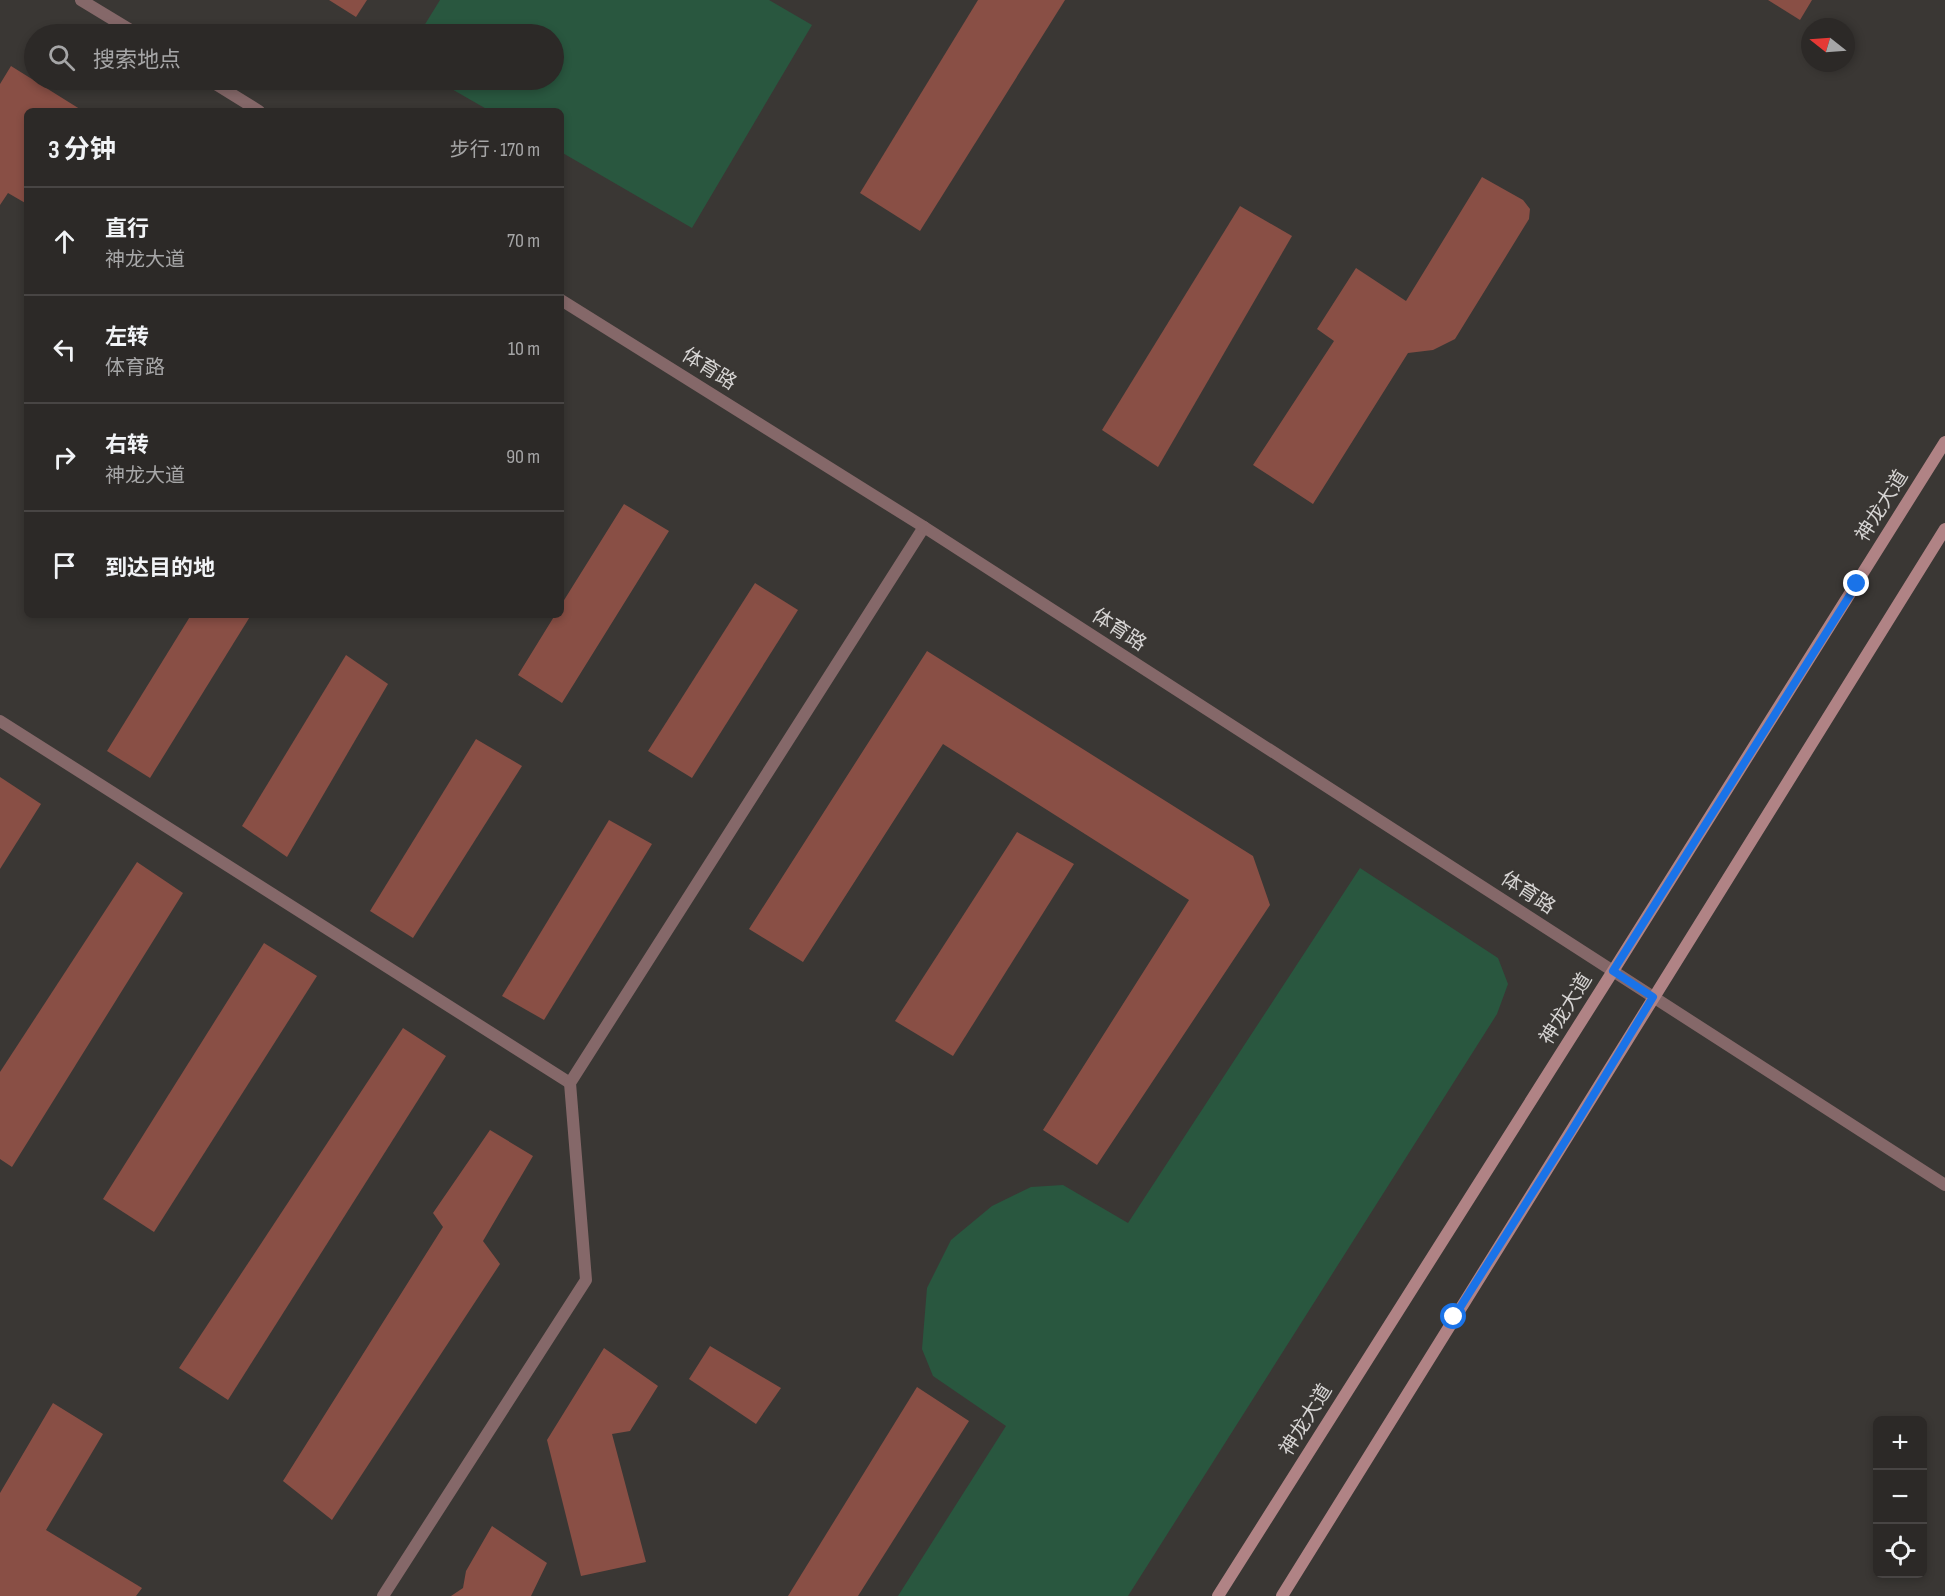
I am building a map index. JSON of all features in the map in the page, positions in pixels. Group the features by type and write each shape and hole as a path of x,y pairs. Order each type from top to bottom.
{"main road":[{"name":"神龙大道","path":"1218,1596 1945,442"},
{"path":"1282,1596 1945,529"}],"street":[{"path":"81,0 121,24"},
{"path":"225,90 254,108"},
{"name":"体育路","path":"564,302 924,527 1945,1185"},
{"path":"382,1596 586,1280 570,1083 924,527"},
{"path":"0,721 570,1083"}],"green space":[{"path":"440,0 769,0 812,25 692,228 564,154 564,108 485,108 453,90 564,90 564,24 425,24"},
{"path":"1360,868 1498,958 1508,984 1497,1014 1128,1596 898,1596 1006,1426 933,1376 922,1349 927,1288 951,1240 992,1206 1031,1187 1063,1185 1128,1223"}],"building":[{"path":"329,0 367,0 356,17"},
{"path":"978,0 1065,0 920,231 860,193"},
{"path":"1768,0 1812,0 1800,20"},
{"path":"11,66 24,74 24,90 49,90 78,108 24,108 24,202 8,193 0,205 0,84"},
{"path":"1482,177 1523,200 1530,209 1529,219 1455,339 1433,350 1408,353 1313,504 1253,465 1334,341 1317,329 1356,268 1406,301"},
{"path":"1240,206 1292,236 1158,467 1102,430"},
{"path":"624,504 669,531 562,703 518,675 553,618 564,618 564,600"},
{"path":"755,583 798,610 692,778 648,751"},
{"path":"189,618 249,618 150,778 107,751"},
{"path":"927,651 1253,856 1270,905 1097,1165 1043,1130 1189,900 943,744 803,962 749,929"},
{"path":"346,655 388,684 287,857 242,826"},
{"path":"476,739 522,766 413,938 370,911"},
{"path":"0,777 41,804 0,869"},
{"path":"609,820 652,844 544,1020 502,996"},
{"path":"1017,832 1074,864 953,1056 895,1021"},
{"path":"137,862 183,893 12,1167 0,1159 0,1072"},
{"path":"264,943 317,976 154,1232 103,1199"},
{"path":"403,1028 446,1056 228,1400 179,1368"},
{"path":"490,1130 533,1156 483,1241 500,1264 332,1520 283,1481 443,1227 433,1213"},
{"path":"710,1346 781,1388 756,1424 689,1379"},
{"path":"604,1348 658,1386 630,1431 612,1434 646,1562 581,1576 547,1440"},
{"path":"917,1387 969,1421 858,1596 788,1596"},
{"path":"53,1403 103,1434 46,1530 142,1588 136,1596 0,1596 0,1493"},
{"path":"492,1526 547,1563 531,1596 451,1596 463,1588 466,1571"}],"route":[{"path":"1454,1317 1653,997 1613,971 1857,584"}]}
